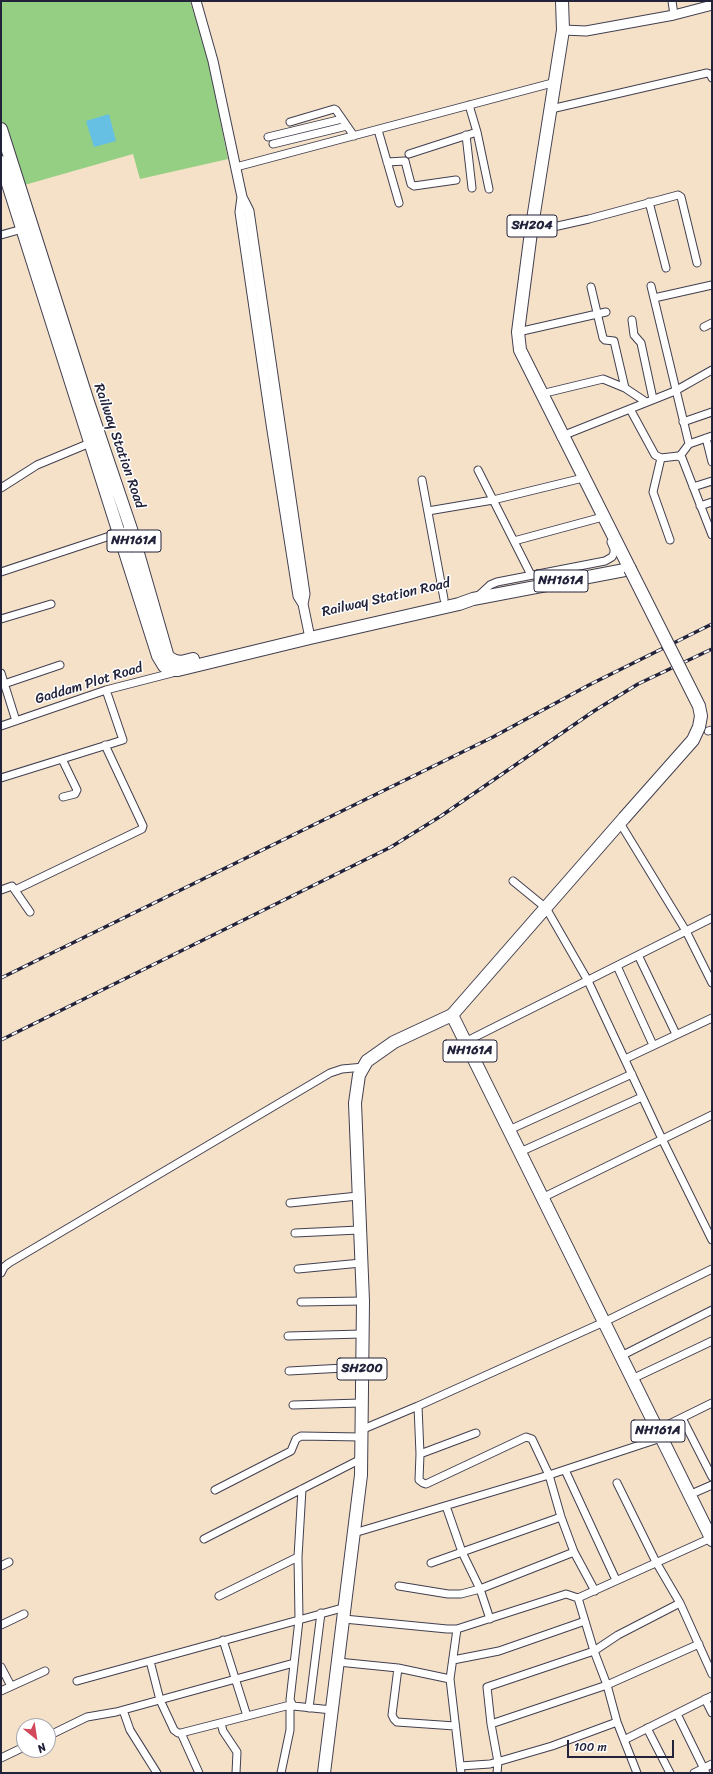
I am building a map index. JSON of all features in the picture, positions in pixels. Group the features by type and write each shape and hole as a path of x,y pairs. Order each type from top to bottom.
{"main road":[{"name":"SH204","path":"562,1 563,30 556,82 531,232 518,332 520,350 630,569"},
{"name":"Railway Station Road","path":"1,129 27,228 90,443 158,656 164,666 173,666 309,634 458,596 475,598"},
{"name":"Railway Station Road","path":"1,162 27,228 88,402 131,529 167,654 173,666"},
{"name":"Railway Station Road","path":"309,634 459,604 475,598 493,594 630,569"},
{"path":"452,1015 693,740 699,727 701,716 699,706 630,569"},
{"name":"NH161A","path":"452,1015 711,1539"},
{"name":"SH200","path":"324,1773 346,1607 361,1475 362,1301 355,1103 359,1075 367,1061 394,1042 452,1015"}],"street":[{"path":"196,1 213,61 242,197 249,211 255,280 287,499 305,594 303,604 309,634"},
{"path":"672,1 674,15"},
{"path":"563,30 586,31 674,15 712,4"},
{"path":"551,109 707,73 710,74 712,78"},
{"path":"236,167 556,82"},
{"path":"469,105 477,132 489,189"},
{"path":"290,122 334,109 354,136"},
{"path":"268,137 342,119"},
{"path":"273,144 347,126"},
{"path":"378,130 399,203"},
{"path":"409,154 477,132"},
{"path":"466,135 472,188"},
{"path":"387,162 405,161 411,184 414,186 456,180"},
{"path":"531,232 589,220 674,195 680,196 697,263"},
{"path":"649,202 666,268"},
{"path":"1,236 27,228"},
{"path":"654,298 712,285"},
{"path":"651,286 675,391 689,444"},
{"path":"590,287 603,338 605,340 614,341 625,388"},
{"path":"518,332 606,312"},
{"path":"632,320 634,335 641,343 653,399"},
{"path":"704,327 712,323"},
{"path":"475,598 493,583 609,559 612,557 614,549 561,441 564,438 630,409 675,391 712,370"},
{"path":"541,394 599,379 609,380 625,388 646,402"},
{"path":"630,409 654,455 661,458 680,456 689,444 709,437 712,462"},
{"path":"683,422 712,412"},
{"path":"1,488 37,465 90,443"},
{"path":"680,456 712,536"},
{"path":"661,458 654,492 670,540"},
{"path":"478,470 531,575"},
{"path":"428,511 493,500 579,479"},
{"path":"422,480 444,600"},
{"path":"693,487 712,481"},
{"path":"700,506 712,502"},
{"path":"514,541 599,518"},
{"path":"1,572 131,529"},
{"path":"1,619 51,604"},
{"path":"4,684 60,666"},
{"name":"Gaddam Plot Road","path":"1,726 106,690 172,674 173,666"},
{"path":"1,673 16,721"},
{"path":"1,778 123,740 106,690"},
{"path":"15,890 142,829 143,826 105,745"},
{"path":"62,759 77,790 75,794 63,798"},
{"path":"622,820 686,931 712,983"},
{"path":"512,881 546,908 588,981 662,1139 712,1240"},
{"path":"1,890 11,886 30,912"},
{"path":"465,1042 712,918"},
{"path":"638,955 676,1034"},
{"path":"617,966 653,1045"},
{"path":"625,1059 712,1018"},
{"path":"1,1273 9,1263 330,1073 342,1069 364,1067"},
{"path":"509,1130 632,1074"},
{"path":"520,1152 642,1097"},
{"path":"542,1198 712,1116"},
{"path":"290,1203 358,1196"},
{"path":"294,1233 359,1230"},
{"path":"298,1269 361,1263"},
{"path":"215,1490 291,1451 296,1439 302,1436 361,1433 604,1322 712,1269"},
{"path":"301,1302 362,1301"},
{"path":"621,1356 712,1310"},
{"path":"288,1336 362,1334"},
{"path":"632,1379 712,1341"},
{"path":"289,1371 362,1368"},
{"path":"293,1405 361,1403"},
{"path":"418,1406 420,1454 419,1480 426,1484 529,1436 532,1439 549,1475 561,1517 574,1552 595,1591"},
{"path":"354,1533 565,1470 659,1434 682,1418 711,1406"},
{"path":"682,1418 712,1477"},
{"path":"420,1454 476,1433"},
{"path":"204,1539 361,1459"},
{"path":"565,1470 616,1580"},
{"path":"617,1483 656,1562 680,1603 712,1674"},
{"path":"690,1495 712,1484"},
{"path":"281,1773 290,1730 290,1704 299,1620 298,1557 302,1489"},
{"path":"446,1506 462,1552 480,1589 490,1619"},
{"path":"431,1563 561,1517"},
{"path":"344,1619 457,1629 566,1594 578,1598 656,1562 711,1539"},
{"path":"399,1586 455,1595 480,1589 574,1552"},
{"path":"219,1596 298,1557"},
{"path":"1,1566 9,1562"},
{"path":"578,1598 594,1651 607,1685 617,1722 637,1773"},
{"path":"497,1773 498,1762 486,1689 488,1686 594,1651 618,1635 680,1603"},
{"path":"77,1681 346,1607"},
{"path":"309,1708 321,1613"},
{"path":"1,1625 24,1614"},
{"path":"453,1660 499,1651 585,1621"},
{"path":"457,1629 450,1679 460,1770 498,1762 552,1746 617,1722"},
{"path":"223,1640 234,1679 247,1716"},
{"path":"491,1724 607,1685 699,1644"},
{"path":"150,1660 160,1700 174,1730 182,1733 290,1704 293,1706 332,1710"},
{"path":"338,1662 398,1668 450,1679"},
{"path":"56,1732 84,1719 124,1710 294,1663"},
{"path":"1,1668 11,1686"},
{"path":"398,1668 392,1714 394,1719 397,1722 455,1726"},
{"path":"1,1691 45,1671"},
{"path":"624,1740 709,1698 712,1714"},
{"path":"124,1710 129,1728 157,1773"},
{"path":"677,1714 705,1771"},
{"path":"221,1723 223,1731 237,1752 236,1773"},
{"path":"647,1728 670,1773"},
{"path":"182,1733 199,1773"},
{"path":"1,1758 16,1751"},
{"path":"694,1773 705,1771 712,1764"}],"green space":[{"path":"1,1 190,1 206,50 228,159 140,179 133,154 21,186 1,123"}],"water":[{"path":"109,114 116,141 94,147 86,121"}],"railway":[{"path":"1,978 493,737 589,685 712,624"},
{"path":"1,1040 391,847 441,816 594,711 638,684 712,649"}]}
